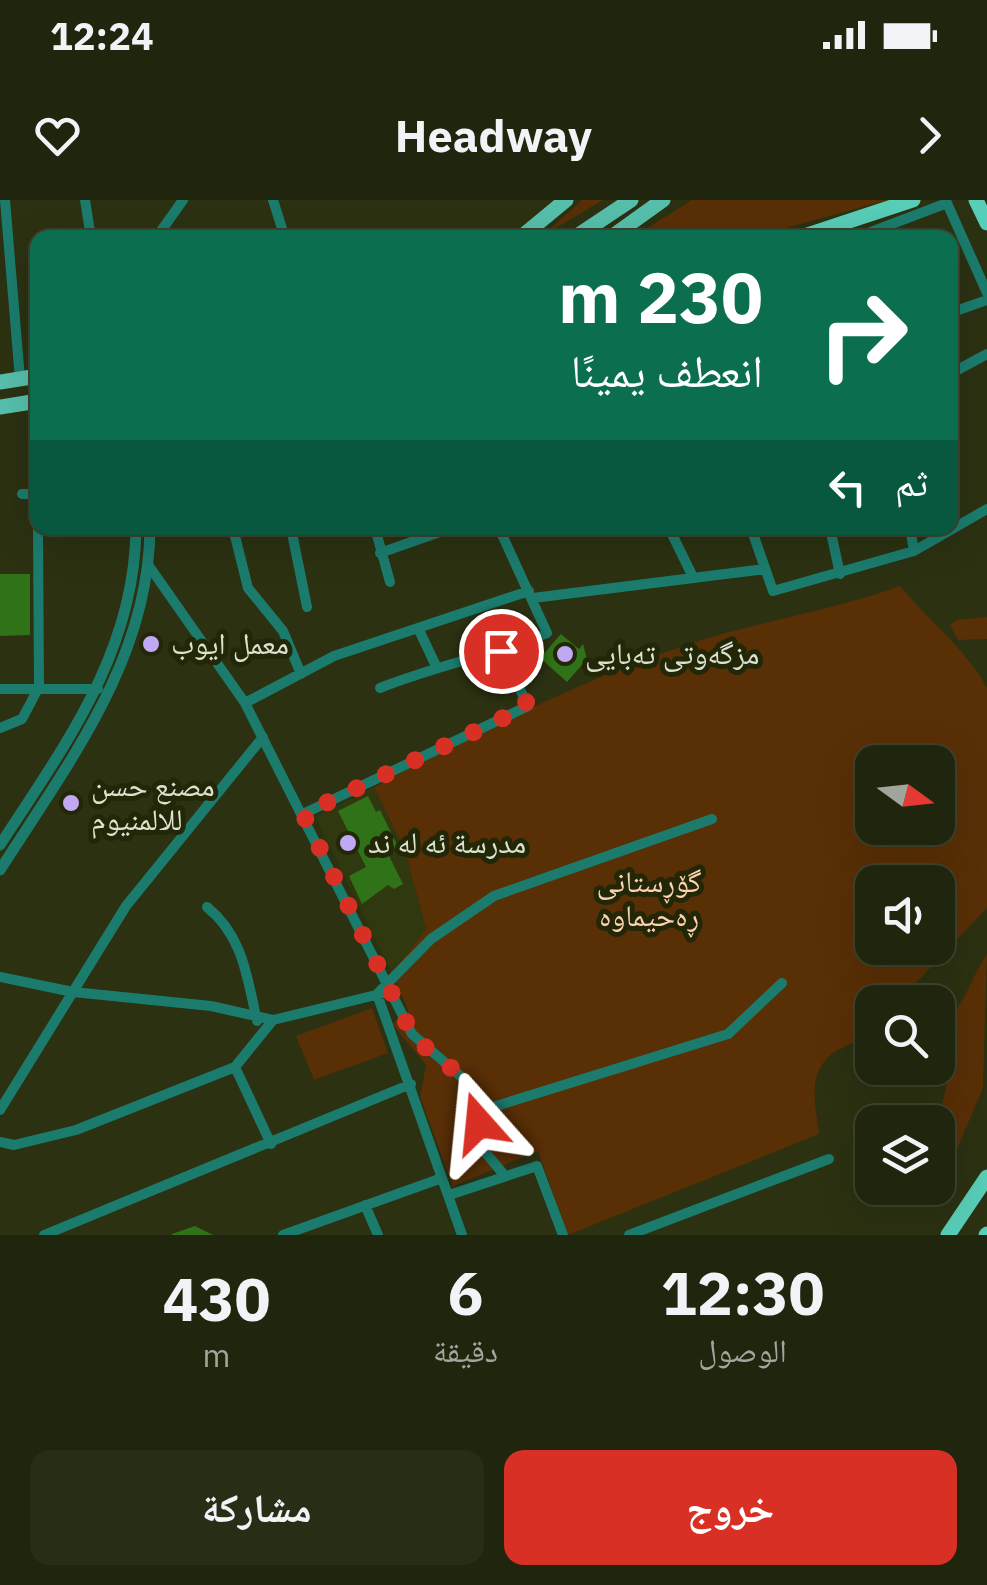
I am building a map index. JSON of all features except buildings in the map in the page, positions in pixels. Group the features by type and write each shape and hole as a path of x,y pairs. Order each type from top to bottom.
{"highway":[{"path":"822,230 913,200"},
{"path":"976,200 987,223"},
{"path":"948,1235 987,1177"}],"main road":[{"path":"530,230 566,200"},
{"path":"586,230 631,200"},
{"path":"620,230 663,200"},
{"path":"0,382 30,377"},
{"path":"0,407 30,402"}],"street":[{"path":"5,200 20,379"},
{"path":"86,200 90,230"},
{"path":"162,230 183,200"},
{"path":"273,200 283,230"},
{"path":"876,230 948,203 987,293"},
{"path":"958,310 987,300"},
{"path":"958,370 987,354"},
{"path":"22,494 30,494"},
{"path":"958,526 987,509"},
{"path":"0,728 22,719 39,688 38,535"},
{"path":"0,870 98,689 132,584 136,535"},
{"path":"0,845 52,776 120,673 149,566 150,535"},
{"path":"235,535 248,588 283,631 301,674"},
{"path":"293,535 308,607"},
{"path":"376,535 390,582"},
{"path":"380,553 431,535"},
{"path":"380,688 436,666 501,651 546,633 502,535"},
{"path":"673,535 692,576"},
{"path":"753,535 773,591 914,551 942,535"},
{"path":"832,535 840,574"},
{"path":"911,535 914,551"},
{"path":"149,566 245,703 303,814 384,990 462,1235"},
{"path":"245,703 334,656 531,594 765,569"},
{"path":"418,628 436,666"},
{"path":"303,814 528,706 501,651"},
{"path":"0,689 98,689"},
{"path":"0,1110 126,906 263,737"},
{"path":"0,1142 14,1146 76,1130 235,1067 273,1020 384,990 431,939 494,896 712,820"},
{"path":"207,907 232,932 260,1032"},
{"path":"0,976 73,992 156,998 273,1020"},
{"path":"480,1111 728,1034 782,983"},
{"path":"384,990 423,1046 468,1080 480,1111 480,1146 505,1176"},
{"path":"235,1067 271,1144"},
{"path":"44,1235 412,1084"},
{"path":"629,1235 828,1159"},
{"path":"449,1195 537,1166 564,1235"},
{"path":"282,1235 442,1178"},
{"path":"364,1205 378,1235"}],"shaded area":[{"path":"374,787 405,851 426,929 392,973 315,817"}],"green space":[{"path":"603,200 549,230 579,203"},
{"path":"692,200 888,200 779,230 644,230"},
{"name":"گۆڕستانی ڕەحیماوە","path":"900,586 958,648 987,688 987,908 955,942 955,865 855,865 855,965 933,965 914,985 855,985 855,1041 824,1062 816,1081 819,1134 568,1235 538,1151 453,1186 420,1097 426,1065 392,1024 408,1010 392,973 426,929 405,851 374,787 538,705 621,669 708,638"},
{"path":"987,617 987,639 958,640 950,625 957,620"},
{"path":"987,954 983,1088 955,1154 955,1105 942,1105 946,1085 955,1085 955,1012"},
{"path":"372,1008 388,1053 314,1080 296,1036"}],"place":[{"name":"معمل ايوب","path":"151,644"},
{"name":"مزگەوتی تەبایی","path":"565,654"},
{"name":"مصنع حسن للالمنيوم","path":"71,803"},
{"name":"مدرسة ئه له ند","path":"348,843"}],"route":[{"path":"479,1123 476,1094 468,1080 432,1055 412,1034 303,814 528,706 501,651"}]}
